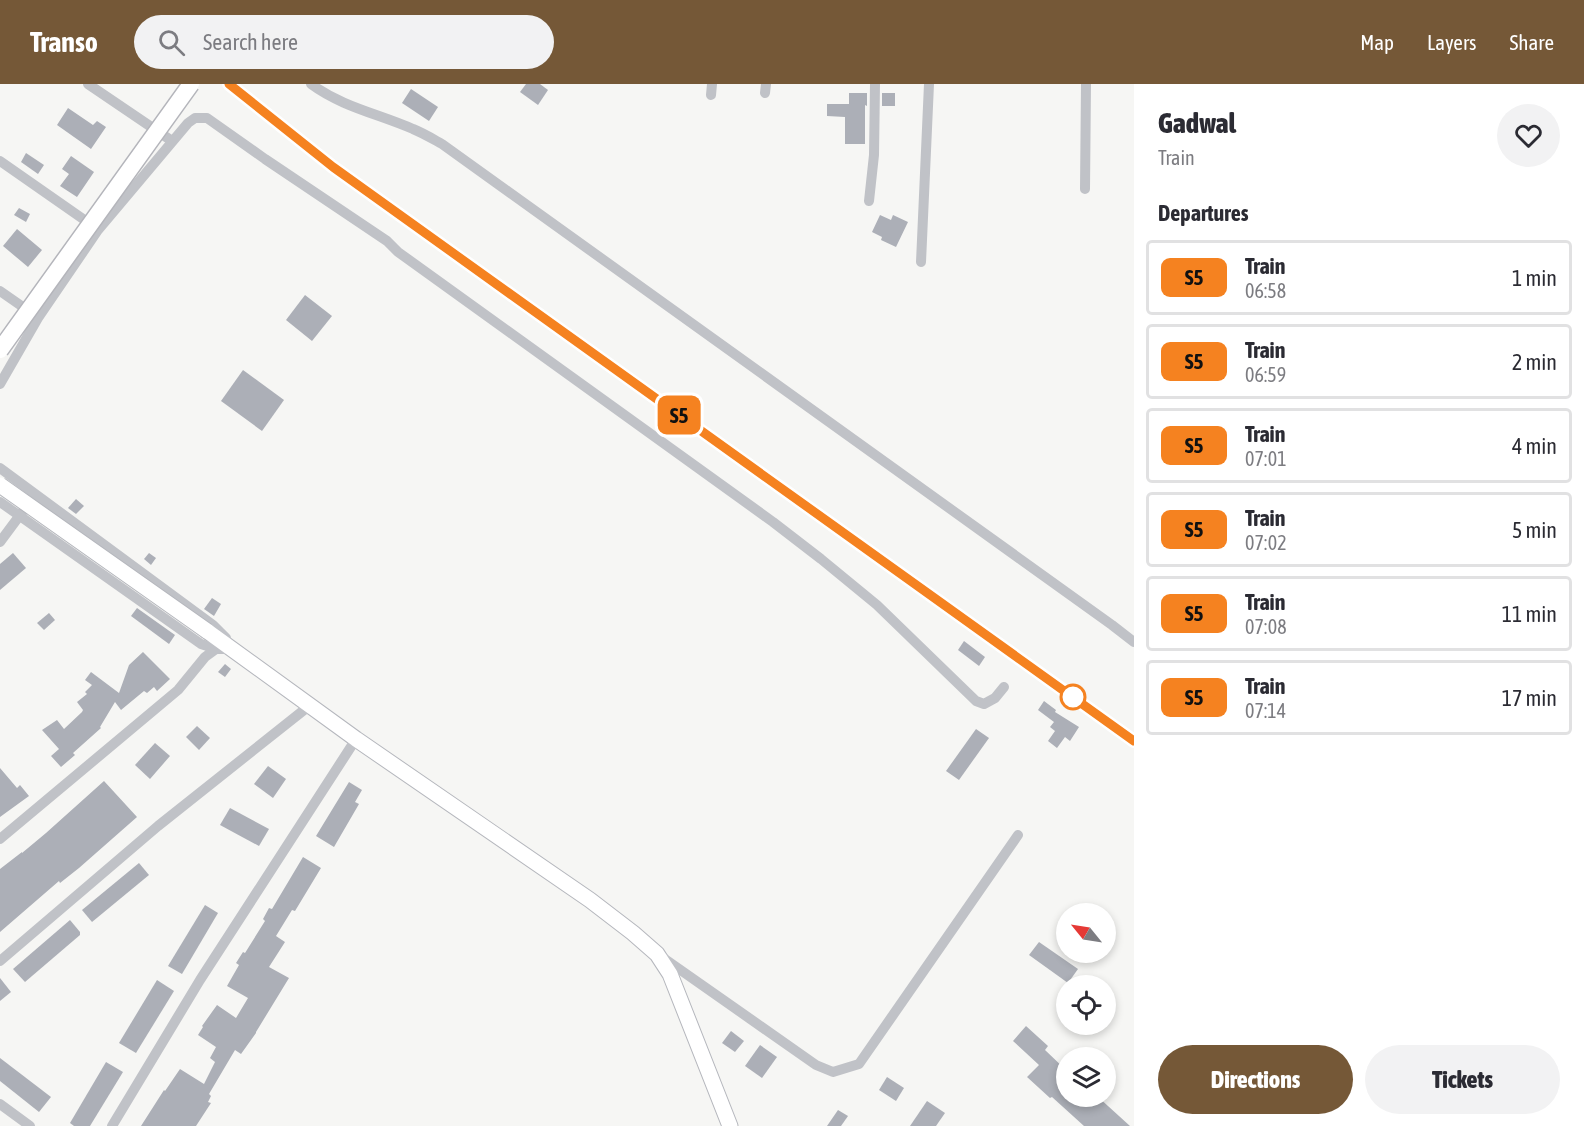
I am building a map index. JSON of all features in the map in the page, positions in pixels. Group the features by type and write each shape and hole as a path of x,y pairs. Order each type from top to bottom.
{"main road":[{"path":"0,350 191,84"},
{"path":"0,485 233,648 309,706 590,900 657,954 670,974 730,1126"}],"street":[{"path":"88,84 172,141"},
{"path":"310,84 354,108 412,128 442,144 1134,642"},
{"path":"869,201 874,155 875,84"},
{"path":"921,262 930,84"},
{"path":"1085,189 1086,84"},
{"path":"0,384 38,318 98,230 188,123 195,118 207,118 387,242 594,395 773,522 877,605 976,701 984,704 990,701 1004,687"},
{"path":"0,161 98,230"},
{"path":"0,291 38,318"},
{"path":"0,468 213,625 233,648"},
{"path":"0,542 35,494"},
{"path":"0,502 201,644 216,649 233,648"},
{"path":"0,839 178,690 205,657 216,649"},
{"path":"0,962 158,826 309,706"},
{"path":"112,1126 200,980 356,739"},
{"path":"657,954 816,1065 833,1072 859,1064 1018,835"},
{"path":"1,1107 30,1126"}],"building":[{"path":"526,84 540,84 548,90 538,105 520,92"},
{"path":"411,89 438,107 429,121 402,103"},
{"path":"849,93 867,93 865,144 845,144 845,117 827,116 827,104 849,104"},
{"path":"882,93 895,93 895,106 882,106"},
{"path":"68,108 93,125 97,121 106,127 91,149 57,125"},
{"path":"26,153 44,165 38,174 21,162"},
{"path":"71,156 94,172 77,197 60,186 69,174 62,169"},
{"path":"19,208 30,214 26,222 14,215"},
{"path":"880,215 891,220 893,215 908,222 896,247 881,240 882,237 872,232"},
{"path":"17,229 42,250 28,267 3,246"},
{"path":"305,295 332,316 312,341 286,320"},
{"path":"243,370 284,400 262,431 221,401"},
{"path":"76,499 84,506 76,514 68,508"},
{"path":"13,553 26,568 0,590 0,564"},
{"path":"149,553 156,558 151,565 144,559"},
{"path":"212,598 221,604 214,616 204,609"},
{"path":"137,608 175,635 169,644 131,616"},
{"path":"49,613 55,620 44,630 37,623"},
{"path":"964,641 985,657 979,666 958,650"},
{"path":"143,652 170,679 157,691 154,687 147,693 144,691 121,710 115,702 101,728 61,767 51,756 59,749 42,730 57,720 64,729 82,712 77,702 87,694 85,692 92,685 85,680 91,672 119,693 129,665"},
{"path":"225,664 231,669 225,677 218,672"},
{"path":"1044,701 1056,710 1055,712 1079,727 1070,741 1065,737 1057,748 1048,741 1055,731 1050,727 1054,722 1038,710"},
{"path":"197,726 210,738 199,750 186,737"},
{"path":"976,729 989,738 959,780 946,771"},
{"path":"155,743 170,756 150,779 135,765"},
{"path":"268,766 286,779 273,798 254,784"},
{"path":"0,768 17,788 20,785 29,796 0,817"},
{"path":"104,781 137,817 0,932 0,869 46,833"},
{"path":"349,782 362,790 355,802 359,804 334,847 316,836"},
{"path":"230,808 269,829 259,846 220,825"},
{"path":"303,857 321,868 295,911 292,910 276,936 285,942 269,967 289,978 256,1033 241,1054 235,1050 209,1094 211,1096 208,1102 211,1103 196,1126 141,1126 180,1069 204,1084 215,1062 210,1058 216,1047 198,1035 217,1005 236,1018 248,998 227,986 239,965 236,963 243,952 245,953 265,921 263,919 269,908 272,909"},
{"path":"139,863 149,875 92,922 82,910"},
{"path":"205,905 218,913 182,974 168,966"},
{"path":"70,920 80,935 25,982 13,969"},
{"path":"1039,942 1056,954 1056,963 1069,963 1078,969 1074,975 1057,975 1029,955"},
{"path":"0,978 11,992 0,1001"},
{"path":"157,980 174,991 136,1053 119,1043"},
{"path":"1026,1026 1048,1046 1045,1050 1056,1060 1056,1101 1027,1077 1039,1065 1013,1041"},
{"path":"731,1031 744,1041 735,1052 722,1043"},
{"path":"760,1045 777,1057 762,1078 745,1066"},
{"path":"0,1058 51,1097 39,1112 0,1081"},
{"path":"106,1062 123,1072 90,1126 74,1126 70,1123"},
{"path":"887,1077 904,1088 896,1101 879,1090"},
{"path":"927,1101 945,1113 936,1126 910,1126"},
{"path":"1063,1107 1109,1107 1130,1126 1084,1126"},
{"path":"838,1110 848,1116 841,1126 827,1126"}],"railway":[{"path":"229,84 333,167 1134,741"}],"train":[{"name":"S5","path":"229,84 333,167 1134,741"}]}
